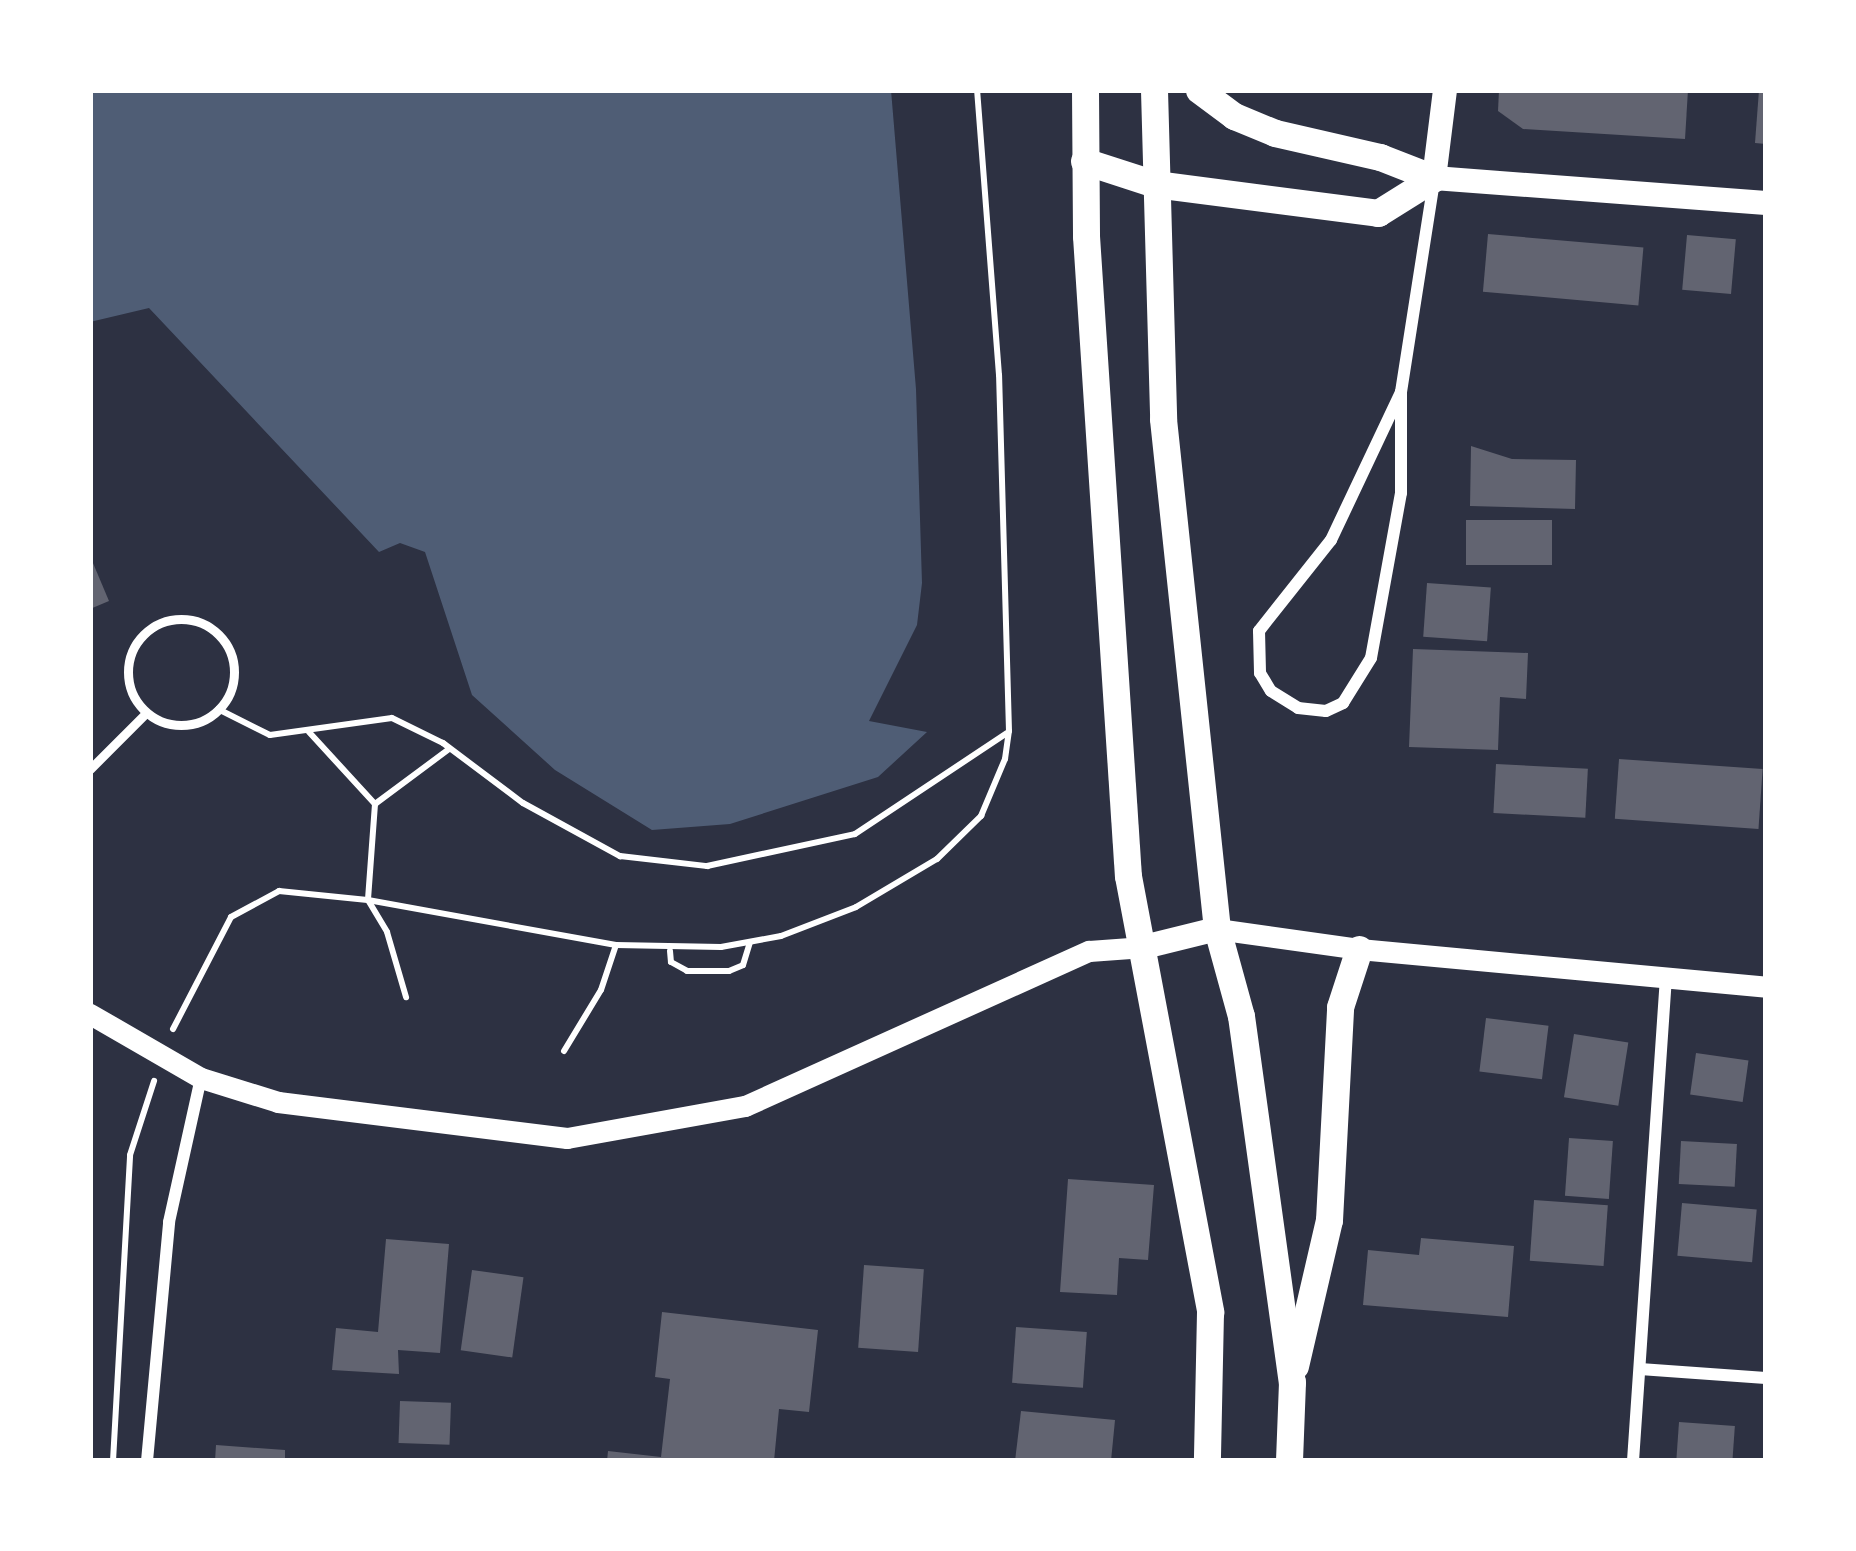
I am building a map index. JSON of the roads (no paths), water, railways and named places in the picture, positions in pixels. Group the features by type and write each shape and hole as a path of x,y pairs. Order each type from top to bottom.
{"main road":[{"path":"1068,90 1084,161"},
{"path":"1085,90 1084,161 1128,876 1210,1312 1208,1461"},
{"path":"1154,90 1163,419 1217,929 1241,1016 1292,1382"},
{"path":"1199,90 1234,116 1275,133 1380,157 1434,178 1766,203"},
{"path":"1434,178 1445,90"},
{"path":"1084,161 1155,184 1378,213 1434,178"},
{"path":"1144,947 1217,929"},
{"path":"1288,1461 1292,1382 1329,1220 1340,1007 1359,949"}],"street":[{"path":"1401,392 1331,540 1259,631 1260,673 1271,691 1298,708 1326,711 1342,704 1371,658 1401,494 1401,392 1434,178"},
{"path":"1217,929 1359,949 1766,987"},
{"path":"90,1013 201,1078 299,1105 567,1138 746,1106 1089,951 1144,947"},
{"path":"1634,1461 1666,978"},
{"path":"148,1461 169,1222 201,1078"},
{"path":"1640,1370 1766,1378"}],"lane":[{"path":"172,620 205,625 229,649 233,685 218,710 197,723 179,726 146,713 134,699 128,665 142,635 172,620"},
{"path":"90,770 146,713"}],"water":[{"path":"90,90 891,90 916,389 922,583 917,625 869,721 927,732 878,777 730,824 652,830 555,770 472,695 425,552 400,543 379,552 149,308 90,322"}]}
